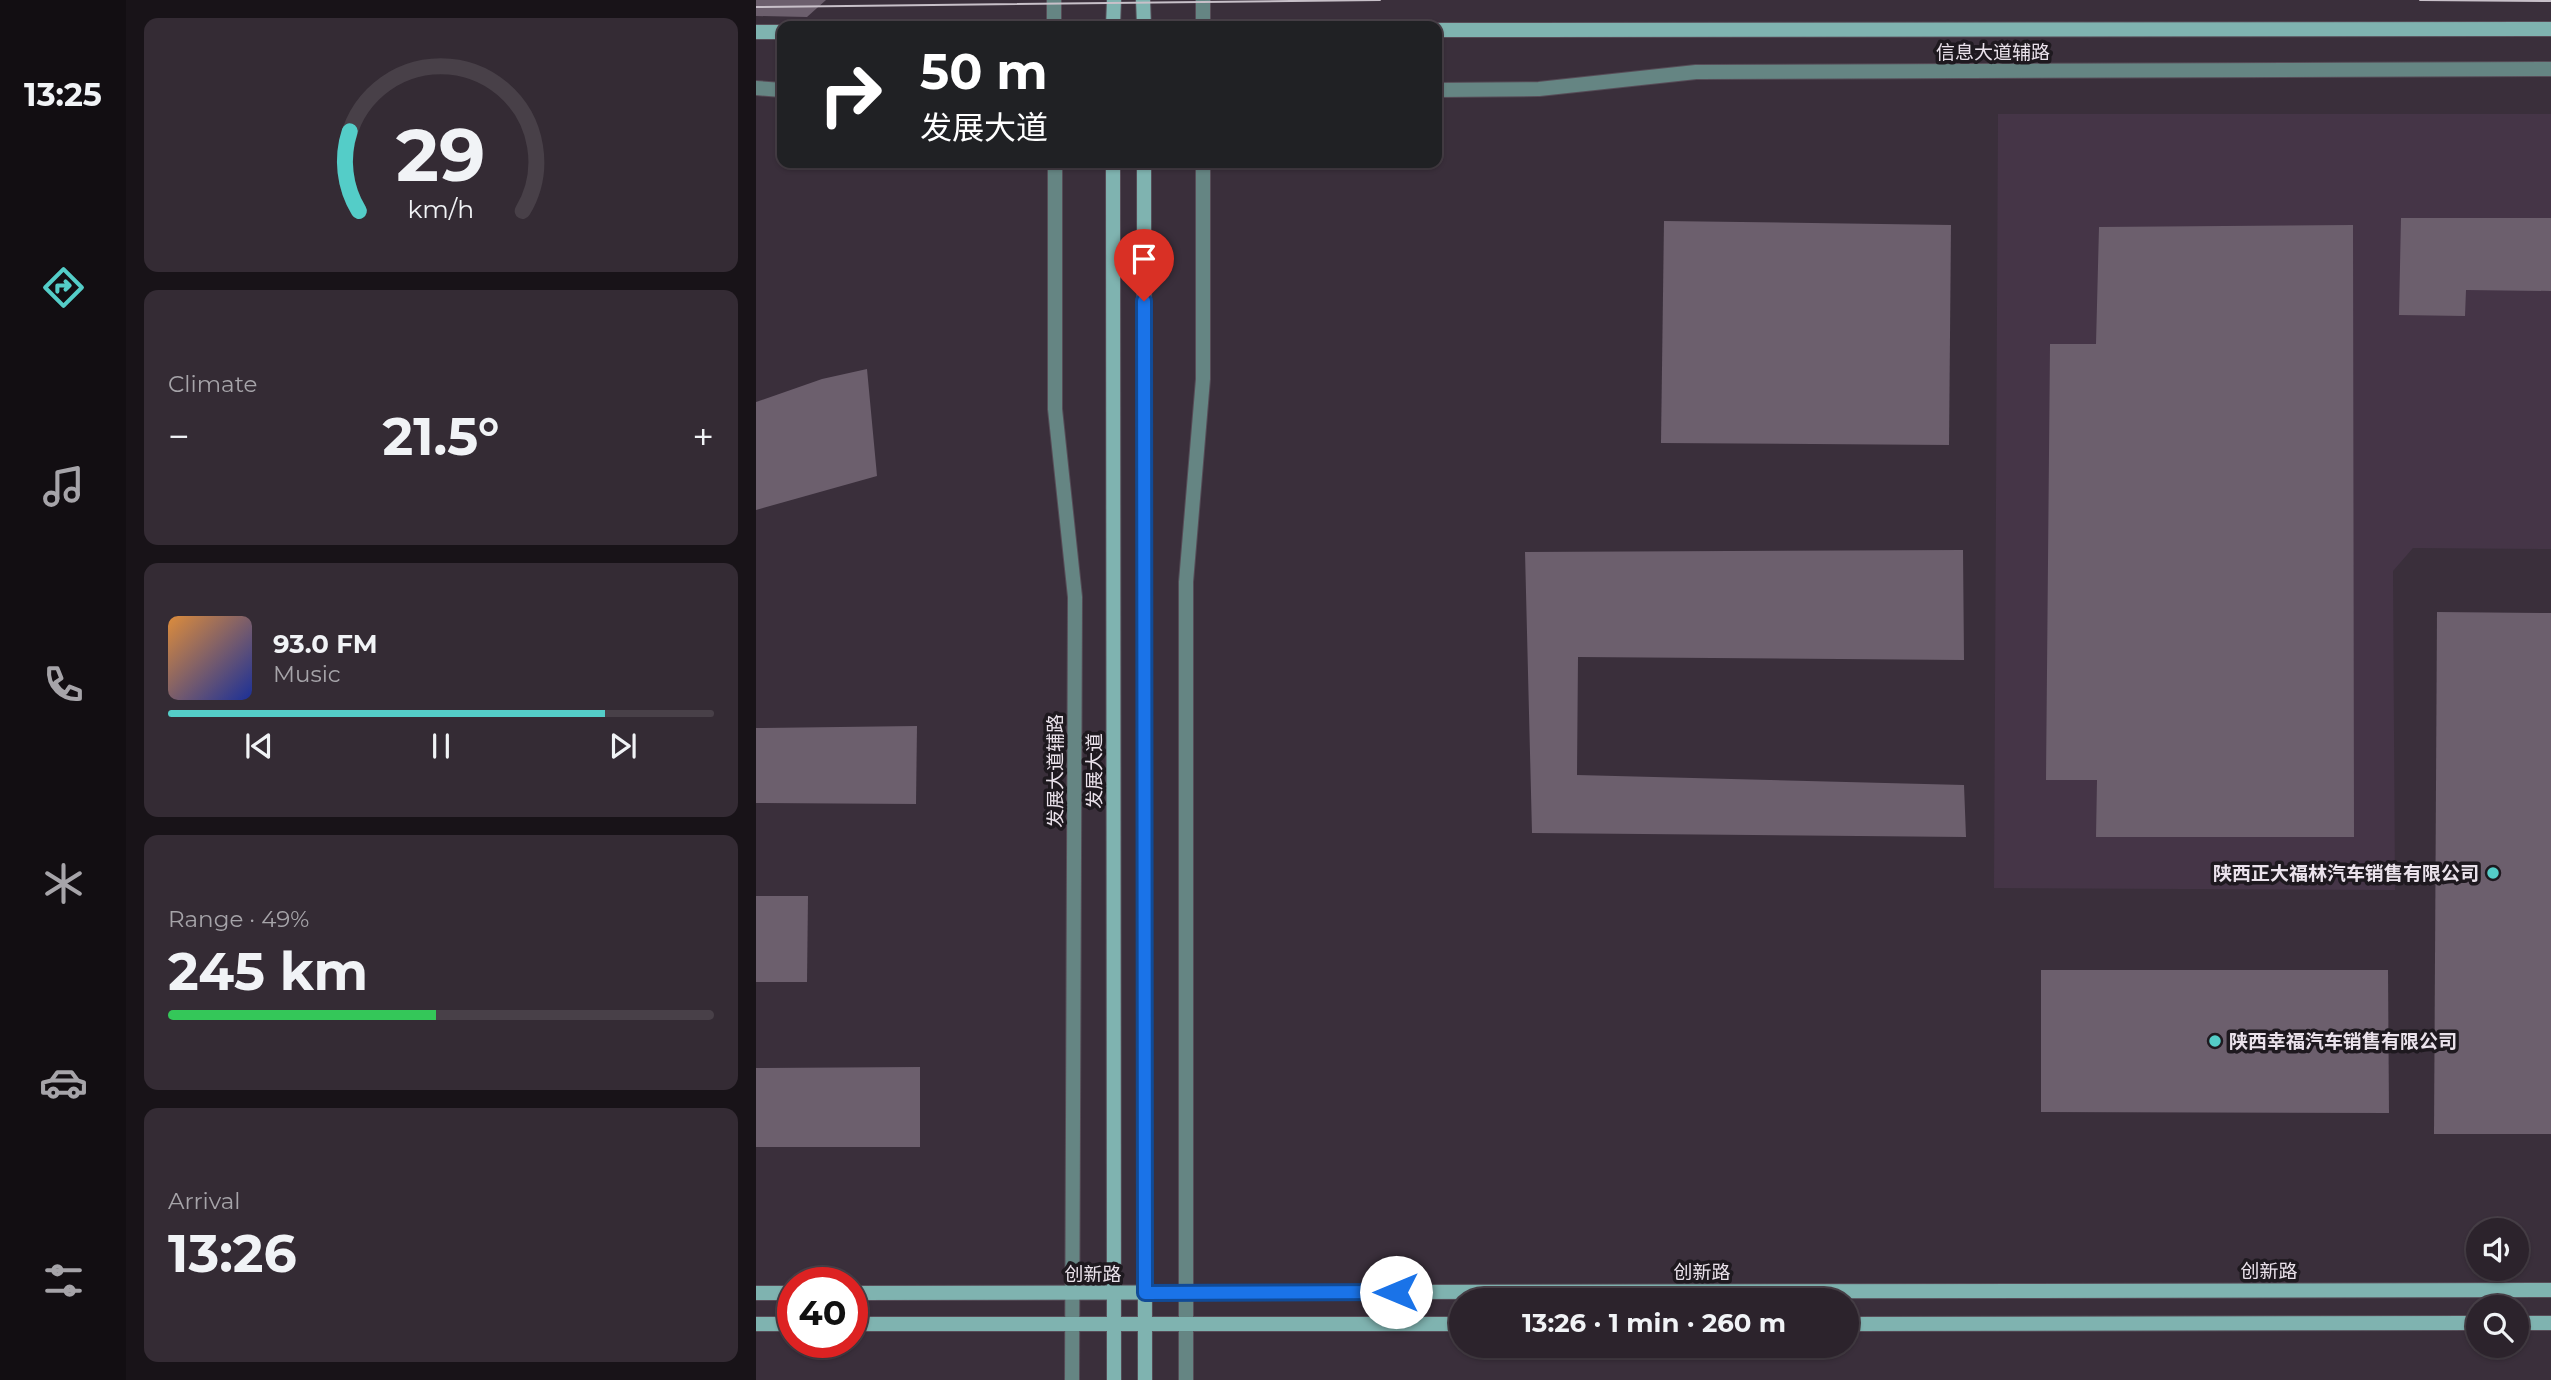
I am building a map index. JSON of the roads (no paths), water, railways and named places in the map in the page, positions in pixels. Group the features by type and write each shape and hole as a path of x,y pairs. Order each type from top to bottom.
{"street":[{"path":"1054,0 1054,21"},
{"path":"1113,21 1114,0"},
{"path":"1143,0 1144,21"},
{"path":"1203,0 1203,21"},
{"path":"1442,30 2551,29"},
{"path":"756,32 777,32"},
{"name":"信息大道辅路","path":"1442,90 1539,89 1696,72 2551,69"},
{"path":"756,88 777,90"},
{"name":"发展大道辅路","path":"1055,168 1055,409 1075,597 1072,1380"},
{"name":"发展大道","path":"1113,168 1114,1380"},
{"path":"1144,168 1145,1380"},
{"path":"1186,1380 1186,582 1203,379 1203,168"},
{"name":"创新路","path":"868,1293 2551,1290"},
{"path":"756,1293 777,1293"},
{"path":"2529,1324 2551,1323"},
{"path":"756,1324 777,1324"},
{"path":"868,1324 1449,1324"},
{"path":"1859,1324 2466,1324"}],"tram line":[{"path":"756,7 1380,0"},
{"path":"2420,0 2551,1"}],"place":[{"name":"陕西正大福林汽车销售有限公司","path":"2493,873"},
{"name":"陕西幸福汽车销售有限公司","path":"2215,1041"}]}
